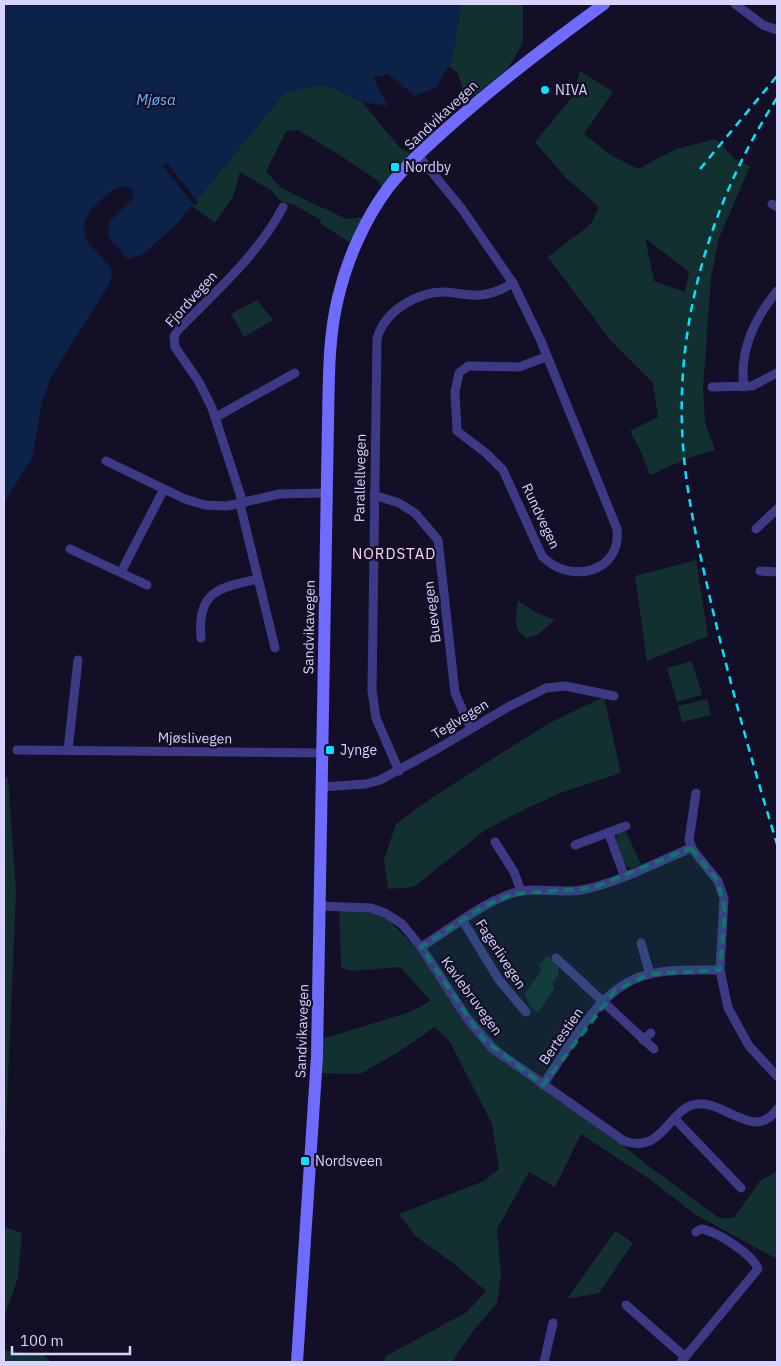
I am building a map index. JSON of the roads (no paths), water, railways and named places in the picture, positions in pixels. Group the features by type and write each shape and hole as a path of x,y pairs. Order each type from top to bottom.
{"main road":[{"name":"Sandvikavegen","path":"297,1362 317,1056 330,350 339,291 358,240 391,184 418,155 497,84 604,4"}],"street":[{"path":"735,4 763,25 777,30"},
{"name":"Rundvegen","path":"418,155 462,209 513,283 533,323 617,529 616,544 609,557 595,569 586,572 573,573 560,569 542,556 503,470 486,453 459,435 456,428 455,392 459,373 463,369 473,365 497,368 519,367 546,356"},
{"name":"Fjordvegen","path":"275,648 241,503 216,417 199,382 175,347 174,336 252,254 283,208"},
{"name":"Parallellvegen","path":"399,771 376,718 372,691 375,353 377,339 382,326 401,307 417,298 445,292 482,295 500,290 513,283"},
{"path":"744,387 742,364 756,320 777,291"},
{"path":"216,417 295,373"},
{"path":"712,387 755,385 777,373"},
{"path":"106,461 185,499 205,506 241,503 279,494 326,493"},
{"path":"121,572 164,489"},
{"name":"Buevegen","path":"374,496 399,503 415,513 438,540 455,693 471,729"},
{"path":"756,529 777,509"},
{"path":"70,549 147,585"},
{"path":"760,571 777,572"},
{"path":"201,638 201,612 206,600 221,589 258,579"},
{"path":"68,750 78,660"},
{"name":"Teglvegen","path":"322,787 366,784 399,771 532,694 556,686 574,687 614,696"},
{"name":"Mjøslivegen","path":"17,750 322,753"},
{"path":"696,793 688,836 691,848 718,881 722,892 725,911 720,970 728,1008 736,1026 749,1046 777,1076"},
{"path":"575,845 609,834 626,826"},
{"path":"609,834 624,875"},
{"path":"495,842 514,872 521,891"},
{"name":"Fagerlivegen","path":"421,947 497,900 521,891 580,891 691,848"},
{"name":"Kavlebruvegen","path":"319,906 363,907 385,913 402,924 421,947 459,1006 484,1039 503,1057 616,1137 629,1143 641,1143 654,1139 685,1109 700,1104 717,1106 736,1117 757,1122 769,1117 777,1109"},
{"name":"Fagerlivegen","path":"463,921 520,1000 526,1012"},
{"path":"641,943 650,974"},
{"name":"Bertestien","path":"556,958 602,1003 654,1049"},
{"name":"Bertestien","path":"543,1085 602,1003 615,991 650,974 720,970"},
{"path":"643,1040 651,1033"},
{"path":"675,1119 741,1188"},
{"path":"626,1305 683,1360 758,1269 754,1260 713,1233 704,1229 696,1232"},
{"path":"544,1362 553,1323"}],"water":[{"name":"Mjøsa","path":"4,4 461,4 452,61 436,87 415,96 388,74 373,77 388,106 362,102 329,86 316,85 285,92 177,224 143,254 127,259 108,236 109,222 134,197 129,190 116,192 100,206 86,222 87,229 95,247 112,269 111,281 51,377 42,403 32,458 4,503"}],"railway":[{"path":"700,169 777,76"},
{"path":"777,98 754,137 733,179 716,221 702,264 691,309 685,354 682,400 685,467 699,547 735,697 777,844"}],"place":[{"name":"NIVA","path":"545,90"},
{"name":"Nordby","path":"395,167"},
{"name":"Jynge","path":"330,750"},
{"name":"Nordsveen","path":"305,1161"}],"district":[{"name":"NORDSTAD","path":"394,553"}]}
